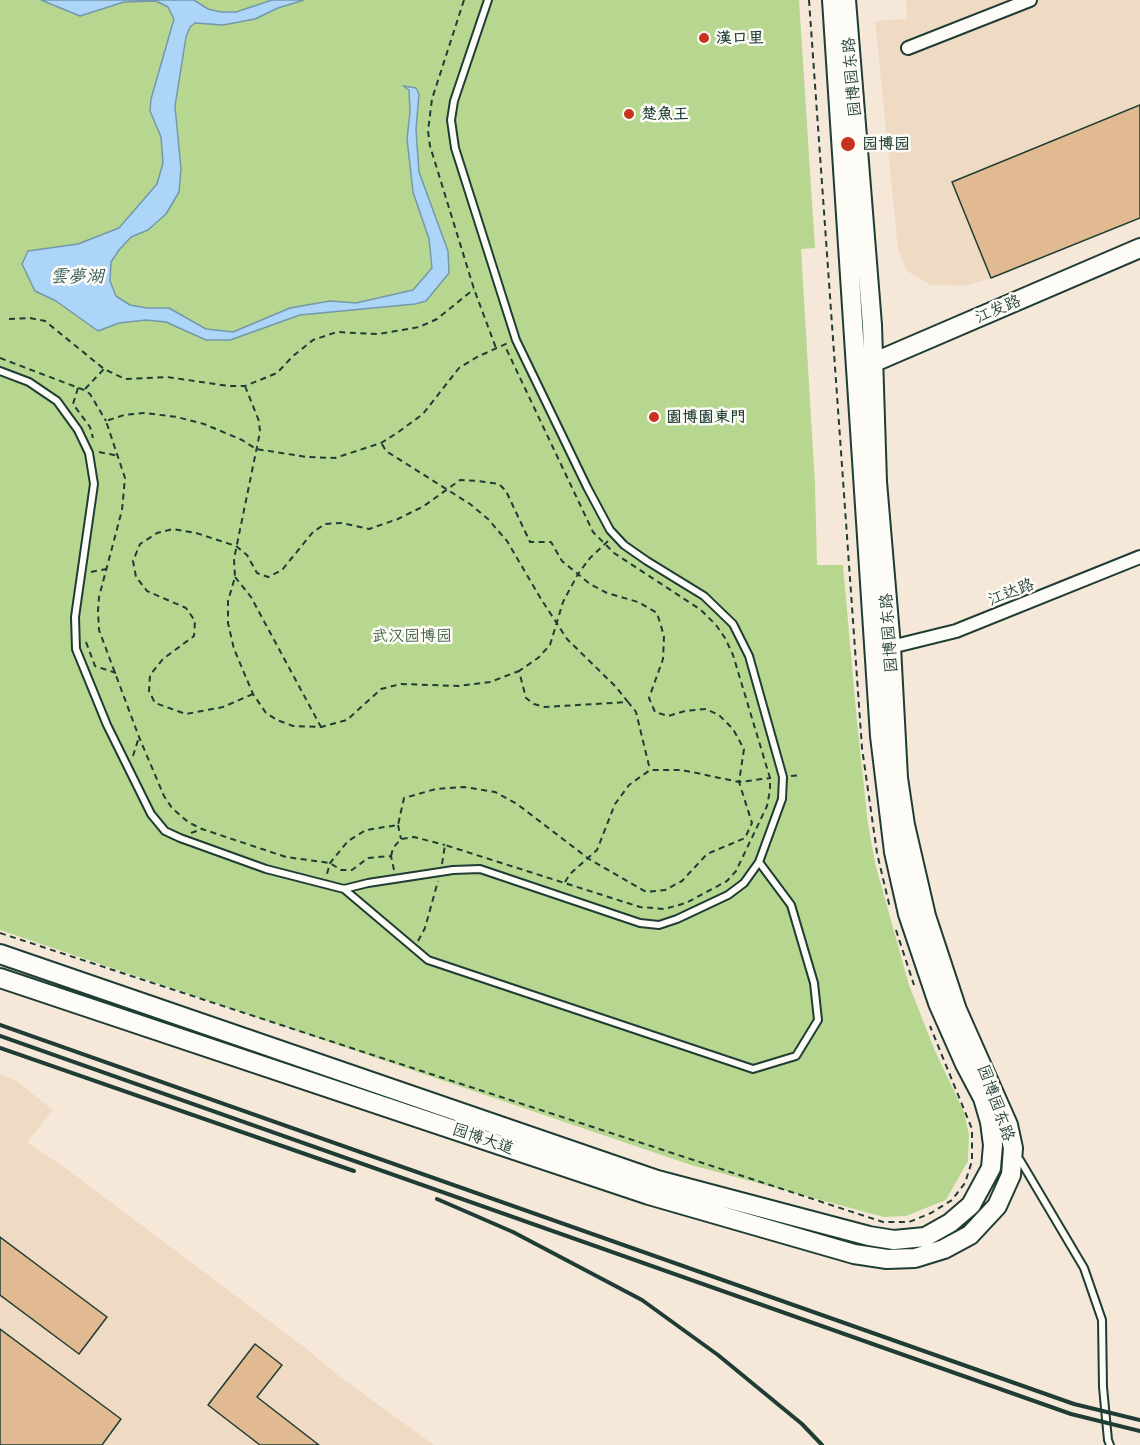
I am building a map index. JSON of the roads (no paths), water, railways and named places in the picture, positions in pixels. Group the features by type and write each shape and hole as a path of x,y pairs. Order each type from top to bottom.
{"main road":[{"name":"园博园东路","path":"832,0 891,647 898,778 905,825 926,916 957,1010 995,1092 1008,1125 1013,1148 1011,1175 997,1206 970,1235"},
{"name":"园博园东路","path":"846,0 865,366 880,736 894,852 908,914 951,1033 983,1098 990,1122 993,1145 991,1168 984,1184 971,1205 950,1223"},
{"name":"江发路","path":"865,366 1140,248"},
{"name":"园博大道","path":"0,954 657,1180 869,1236 894,1240 925,1237 950,1223"},
{"name":"园博大道","path":"0,978 650,1195 854,1254 887,1259 915,1258 944,1249 970,1235"}],"street":[{"path":"908,48 1030,0"},
{"name":"江达路","path":"891,647 956,631 1140,557"}],"lane":[{"path":"344,889 368,883 442,872 480,869 640,923 659,925 728,895 744,883 759,862 782,799 783,777 749,656 733,624 704,596 624,545 610,530 516,340 455,148 451,120 454,101 488,0"},
{"path":"0,371 28,382 57,401 78,430 88,453 94,484 75,617 76,649 107,725 151,814 165,831 266,869 344,889 428,960 753,1069 796,1056 818,1020 814,983 791,905 759,862"},
{"path":"1012,1159 1020,1160 1084,1268 1102,1320 1103,1387 1110,1445"}],"water":[{"name":"雲夢湖","path":"41,0 194,0 208,9 236,12 272,0 304,0 278,8 255,19 223,25 195,23 190,27 186,37 175,106 181,169 179,192 166,214 148,230 131,237 111,262 110,281 116,296 130,305 169,308 206,329 233,332 290,308 330,301 356,303 413,290 432,268 429,239 413,192 407,139 410,112 409,90 403,86 416,88 419,94 416,130 419,172 448,251 449,273 426,301 300,315 230,340 206,340 166,322 146,320 119,323 98,331 56,301 35,291 22,264 28,251 78,244 119,228 157,184 163,163 161,137 150,111 151,99 174,19 168,7 156,1 124,2 80,16"}],"railway":[{"path":"0,1025 1074,1404 1140,1420"},
{"path":"0,1036 1071,1414 1140,1431"},
{"path":"0,1048 354,1171"},
{"path":"437,1199 513,1232 642,1300 718,1355 802,1424 822,1445"}],"place":[{"name":"漢口里","path":"704,38"},
{"name":"楚魚王","path":"629,114"},
{"name":"园博园","path":"848,144"},
{"name":"園博園東門","path":"654,417"}],"park label":[{"name":"武汉园博园","path":"412,636"}]}
